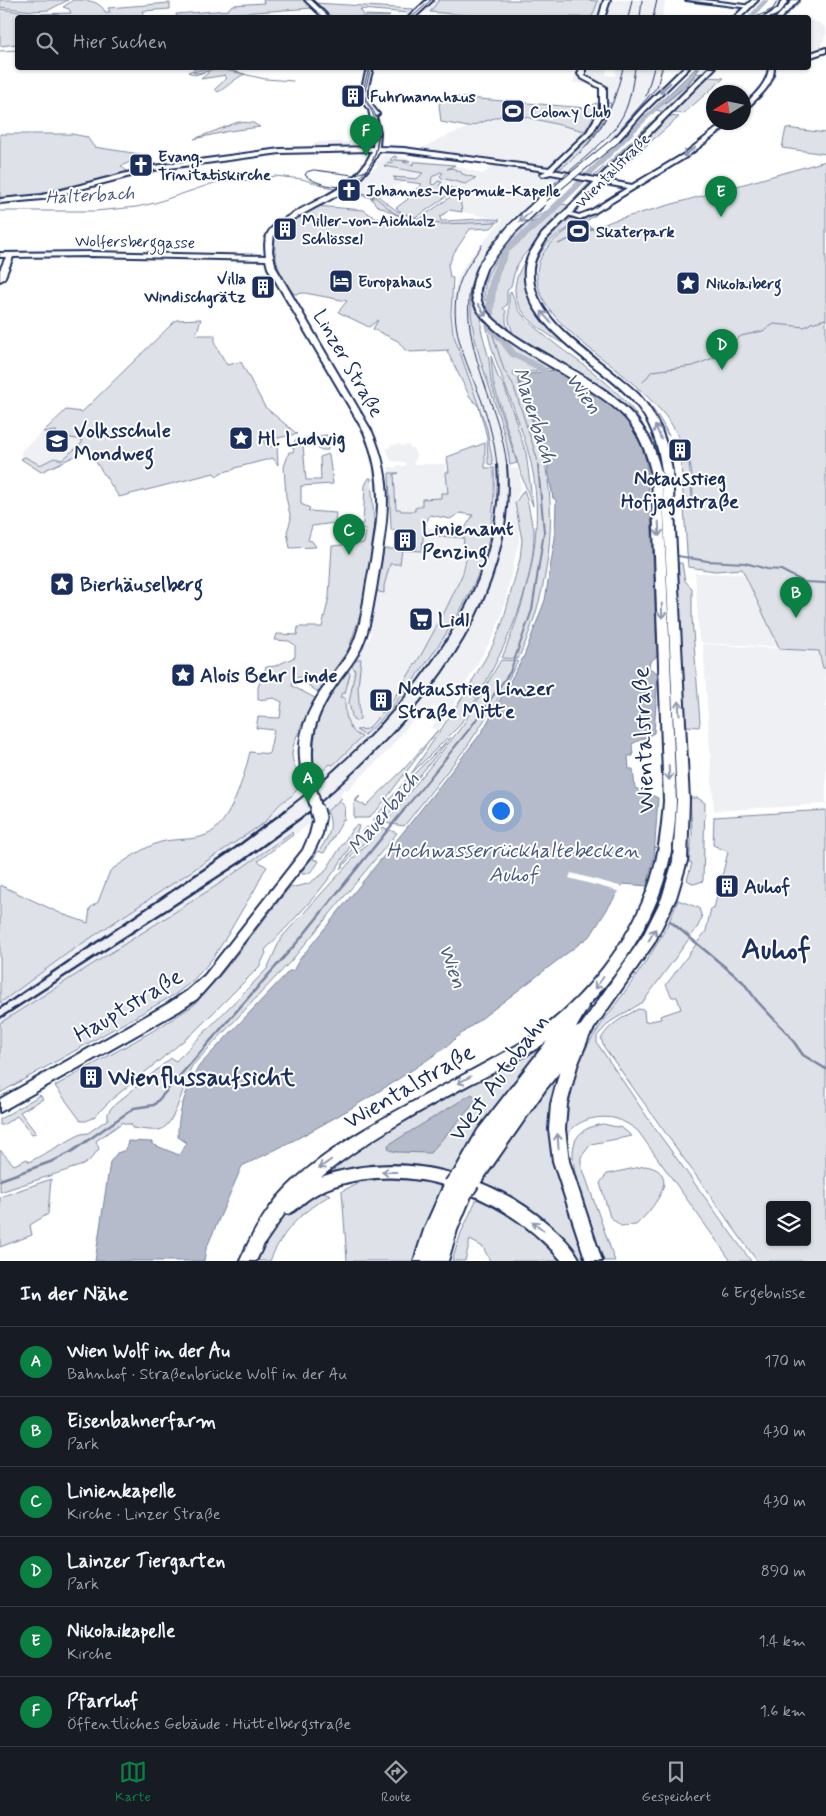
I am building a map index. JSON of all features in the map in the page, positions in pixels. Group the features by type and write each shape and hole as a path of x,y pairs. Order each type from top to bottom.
{"highway":[{"name":"West Autobahn","path":"438,1261 462,1184 485,1136 564,1032 579,1008"},
{"name":"West Autobahn","path":"424,1261 435,1226 462,1184 566,1048 584,1031"}],"main road":[{"path":"308,0 325,15"},
{"path":"413,15 430,0"},
{"path":"602,15 606,0"},
{"path":"689,0 748,7"},
{"path":"739,15 756,0"},
{"path":"781,15 796,0"},
{"path":"771,15 780,10 784,3"},
{"path":"811,55 826,50"},
{"path":"269,258 270,237 276,227 340,190 368,168 374,159 377,128 382,122 364,96 369,70"},
{"path":"367,79 373,70"},
{"path":"545,171 557,164 587,136 603,110 603,87 583,77 582,70"},
{"path":"645,109 684,70"},
{"name":"Wientalstraße","path":"248,1261 258,1237 284,1200 322,1166 423,1102 520,1050 541,1037 579,1008 615,961 638,926 652,898 666,851 670,801 666,460 662,442 642,406 629,392 548,320 538,306 529,287 528,274 533,257 545,236 710,70"},
{"path":"751,100 768,82 771,70"},
{"path":"645,109 665,114"},
{"name":"Wientalstraße","path":"594,1261 561,1161 558,1137 559,1104 563,1084 584,1031 649,939 669,898 680,861 683,800 666,556 657,475 650,450 639,428 623,410 608,397 504,332 482,310 477,302 476,294 484,264 492,251 555,190 616,140 645,109"},
{"path":"568,214 580,217 594,211 686,155 719,130"},
{"path":"0,201 42,197 142,171 176,165 274,152 376,148 418,151 472,159 633,187"},
{"name":"Wolfersberggasse","path":"0,255 92,254 269,258"},
{"path":"0,279 10,255"},
{"name":"Linzer Straße","path":"269,258 273,270 370,436 381,461 383,529 367,617 359,643 350,659 327,690 308,730 304,753 309,782 319,817"},
{"name":"Hauptstraße","path":"0,1106 174,1007 198,990 216,970 308,852 316,834 319,817"},
{"path":"258,1237 289,1204 320,1185 354,1174 400,1172 450,1179 495,1197 519,1211 545,1231 572,1261"}],"shaded area":[{"path":"0,0 68,0 49,10 32,11 0,7"},
{"path":"73,0 87,1 100,5 105,12 110,12 108,8 170,3 170,9 142,11 143,15 15,15 15,44 0,46 0,9 37,14 71,13 69,9 63,7"},
{"path":"263,0 306,0 313,8 212,15 176,14 228,10 232,5 264,3"},
{"path":"434,0 664,0 665,3 663,15 462,15 422,12"},
{"path":"439,0 598,1 593,15 464,15 430,12"},
{"path":"315,3 414,9 409,13 360,9 364,15 325,15"},
{"path":"811,20 820,23 826,28 826,35 818,51 811,54"},
{"path":"193,70 201,70 193,72 197,73 211,70 228,70 245,74 218,92 215,89 227,78 224,76 226,75 201,79 208,71 195,75 188,72"},
{"path":"576,70 607,70 606,75 615,76 616,70 664,70 661,84 614,139 608,138 569,174 554,174 566,177 499,239 486,254 478,269 471,293 472,323 477,346 503,425 511,468 518,469 521,488 514,502 519,540 502,614 494,635 448,714 445,707 436,706 427,711 422,709 386,753 347,790 344,789 340,793 342,798 325,813 296,834 292,832 219,884 0,1023 0,1003 68,953 264,823 279,806 316,777 312,758 315,727 334,688 358,657 370,637 377,585 384,586 390,564 402,550 422,550 424,527 438,528 438,536 464,538 463,550 460,550 460,554 467,555 464,573 421,655 392,701 369,730 376,726 422,669 467,597 487,548 493,517 495,490 491,444 487,429 453,333 452,299 457,280 466,262 502,220 462,212 459,191 456,189 406,182 391,187 394,189 388,191 391,194 378,196 345,190 378,166 375,165 384,155 454,165 483,174 494,166 473,161 413,153 441,138 467,128 443,106 443,96 587,108 598,103 601,87 599,85 573,83"},
{"path":"696,73 702,74 665,112 656,110 687,85"},
{"path":"706,77 724,78 716,85 706,85 706,94 683,114 672,112"},
{"name":"Colony Club","path":"443,96 587,108 596,103 600,106 596,108 598,109 585,131 509,113 468,127 441,122 439,105"},
{"path":"607,103 611,103 608,111 589,142 563,167 555,171 598,125 606,110"},
{"path":"659,115 655,122 602,176 597,179 592,178"},
{"path":"668,116 679,117 606,181"},
{"path":"238,122 253,123 260,127 229,131 194,139"},
{"path":"786,128 826,133 826,154 782,148"},
{"path":"0,134 72,134 87,137 94,147 146,155 121,166 128,172 32,197 0,199"},
{"path":"314,142 364,142 364,147 314,148"},
{"path":"394,156 397,157 395,160 410,161 403,162 413,165 413,162 455,165 447,169 452,168 462,174 476,178 465,184 442,178 440,176 443,173 440,172 432,177 431,184 434,185 438,181 442,182 439,186 457,189 417,217 404,214 396,208 408,199 408,196 422,184 394,180 396,178 393,177 417,179 423,173 384,166 388,162 393,163 394,161 390,160"},
{"path":"826,161 826,668 823,668 819,651 780,649 742,569 715,571 688,567 681,463 689,463 693,508 693,486 690,463 681,442 670,422 654,403 560,322 547,305 539,288 537,270 544,252 554,240 595,213 597,214 582,224 593,228 558,244 612,221"},
{"path":"591,181 595,182 523,256 516,267 511,286 507,291 507,305 503,308 506,311 506,322 510,334 492,319 496,278 506,258 506,252 526,237 536,224 549,217 562,204 568,205"},
{"path":"345,190 378,196 397,211 419,219 459,191 462,212 449,210 440,217 441,221 500,220 491,228 470,229 451,257 448,265 450,277 453,278 451,314 453,333 487,429 493,465 488,464 487,437 479,407 470,397 447,351 449,350 410,352 405,350 398,341 373,329 378,320 369,327 338,312 347,301 305,293 294,294 280,272 275,251 275,233 287,222 317,206 364,210 375,218 402,222 403,218 376,205 371,198 374,198 343,192"},
{"path":"547,211 541,218 531,223 528,229 503,251 491,276 488,301 484,300 487,277 505,247 530,221"},
{"path":"584,219 550,241 542,251 534,270 535,263 546,242 559,227 566,220"},
{"path":"526,259 524,282 526,291 539,314 564,340 562,343 531,321 519,306 515,285"},
{"path":"488,265 482,290 481,329 489,359 491,382 517,463 510,465 501,422 480,358 471,315 471,293 479,290"},
{"path":"534,270 535,288 543,305 556,321 571,337 626,381 640,395 654,410 669,436 649,408 623,380 570,337 553,320 540,303 533,284"},
{"path":"511,291 518,309 525,318 591,370 622,398 636,414 647,432 625,408 514,337 509,321 509,294"},
{"path":"201,319 196,335 215,335 215,344 227,365 241,362 265,407 297,434 263,441 267,447 277,445 278,465 273,458 220,473 217,477 214,473 119,497 88,450 41,472 21,459 25,457 40,465 54,458 62,460 82,443 82,440 54,435 57,431 43,432 66,410 82,412 176,320"},
{"path":"485,319 509,338 564,371 644,449 648,466 649,503 553,498 546,458 518,378 519,376 553,370 550,368 518,374 514,371 513,374 517,378 537,434 546,469 550,517 550,541 542,590 518,659 502,658 525,592 534,548 536,502 534,479 525,440 495,357"},
{"path":"491,356 498,377 504,385 526,453 533,506 522,477 493,382"},
{"name":"Volksschule Mondweg","path":"82,412 82,451 41,472 21,459 23,449 59,417"},
{"path":"327,435 328,450 319,450 318,442 307,442 303,445 306,480 321,480 320,457 327,454 329,455 333,484 301,486 301,504 310,508 308,511 336,513 335,523 312,526 308,540 312,541 316,547 290,548 287,532 291,519 286,497 284,467 289,452 293,452 294,449 292,447 295,440"},
{"path":"485,443 485,468 494,468 494,498 489,537 480,569 457,616 426,664 393,706 364,735 356,730 368,729 392,701 421,655 463,573 467,555 460,554 460,550 463,550 464,538 438,536 438,531 462,533 473,515 460,513 450,519 430,515 424,527 422,551 402,550 400,564 390,564 384,593 376,591 384,549 416,549 417,545 410,544 410,541 414,540 411,538 412,532 391,530 389,473 399,473 394,474 396,509 415,511 415,508 422,506 422,499 441,498 441,493 448,493 446,472 449,472 447,457"},
{"path":"400,444 401,446 409,445 410,448 413,448 417,457 413,464 445,464 448,493 442,498 415,508 415,511 400,511 390,506 389,466 396,468 398,465 406,465 405,462 391,461 386,448 390,448 390,445"},
{"path":"369,478 371,478 375,533 360,616 348,650 318,692 309,686 307,679 299,677 293,679 292,686 315,698 301,726 293,748 292,758 299,779 297,790 279,805 264,823 68,953 0,1003 0,885 62,914 88,923 90,908 98,902 110,871 148,847 161,842 201,837 215,830 223,821 235,799 250,752 269,754 274,730 256,728 258,717 280,718 282,702 274,698 258,700 258,687 266,667 275,666 295,657 295,645 289,641 275,640 277,634 297,635 298,627 322,627 329,597 332,546 364,543 366,529 343,527 343,525 363,524 365,485"},
{"path":"524,490 534,529 533,551 524,594 517,616 479,695 473,695 477,698 459,726 411,774 466,692 493,645 503,621 520,559 522,540 515,503"},
{"path":"678,563 682,563 685,581 692,588 692,618 699,727 687,726 685,722"},
{"path":"695,573 743,574 780,647 703,643 699,639"},
{"path":"703,644 820,651 823,667 826,668 826,804 714,811"},
{"path":"357,659 361,659 358,687 360,719 356,721 353,720 349,703 355,670 352,666"},
{"path":"501,660 518,661 496,702 468,745 404,826 385,823 463,725"},
{"path":"348,671 350,674 345,693 342,693 340,697 345,698 346,715 350,726 362,737 333,765 330,764 316,777 312,749 316,725 324,705"},
{"path":"448,714 438,730 423,725 432,727 436,722 428,719 441,718"},
{"path":"438,730 378,809 368,818 354,818 354,804 358,796 360,797 356,801 366,806 404,769"},
{"path":"451,737 382,822 373,820 409,776 412,776"},
{"path":"342,798 339,801 345,806 344,820 342,820 324,853 318,851 324,844 330,828 327,811"},
{"path":"690,798 698,798 705,803 703,881 694,884 687,880 692,863 689,862 692,833"},
{"path":"826,810 826,1261 757,1261 604,1047 601,1039 613,1025 638,1009 644,1010 645,1022 661,1019 660,1016 681,1009 677,997 672,997 666,985 706,931 711,908 714,908 728,852 713,845 714,817"},
{"path":"358,825 359,827 342,860 318,892 265,950 266,953 259,967 193,1033 111,1100 94,1117 81,1121 55,1086 158,1028 194,1005 223,972 289,888 308,884 324,873 353,828"},
{"path":"371,825 379,826 340,869 363,830"},
{"path":"382,827 397,833 291,961 192,1066 175,1112 165,1127 159,1130 146,1130 132,1128 131,1124 123,1122 96,1141 99,1149 83,1165 0,1192 0,1150 14,1165 27,1159 29,1162 81,1134 88,1133 108,1119 108,1113 112,1107 171,1058 176,1061 267,969 281,938"},
{"path":"292,832 293,835 258,861 267,867 256,888 221,946 192,981 174,995 0,1093 0,1023 219,884"},
{"path":"317,853 313,859 319,861 316,866 310,872 302,874 301,872"},
{"path":"678,900 699,908 702,918 697,928 643,1002 610,1022 597,1036 597,1043 656,1130 751,1261 731,1261 638,1131 623,1121 599,1117 585,1121 573,1128 566,1139 563,1118 566,1097 581,1057 656,944"},
{"path":"549,1037 552,1039 453,1175 323,1178 319,1174 429,1106 499,1069"},
{"path":"562,1066 553,1110 588,1261 577,1261 478,1184"},
{"path":"40,1095 43,1099 20,1112 36,1133 32,1134 17,1116 0,1125 0,1119"},
{"path":"603,1124 622,1128 632,1136 591,1144 581,1157 581,1164 615,1261 604,1261 583,1203 574,1170 574,1145 578,1136 593,1126"},
{"path":"645,1166 657,1170 663,1176 664,1184 661,1192 656,1202 636,1225 621,1226 610,1217 600,1183 607,1174"},
{"path":"51,1179 48,1214 30,1225 32,1235 0,1247 0,1197"},
{"path":"382,1179 428,1181 448,1186 417,1261 347,1261 342,1191 361,1182"},
{"path":"321,1191 331,1195 311,1207 294,1222 281,1240 270,1261 258,1261 265,1244 286,1212 302,1200"},
{"path":"477,1198 505,1210 533,1230 561,1261 490,1261 483,1247 470,1240 465,1261 452,1261 461,1233"}],"water":[{"path":"694,70 698,70 687,85 656,110 653,109"},
{"name":"Hochwasserrückhaltebecken Auhof","path":"552,370 563,373 578,381 622,413 632,425 644,450 649,503 646,503 646,510 651,513 657,656 650,662 649,668 658,673 654,733 632,744 633,756 628,756 629,769 633,769 635,788 658,798 654,857 647,886 623,884 591,935 449,1045 399,1079 348,1110 242,1166 206,1249 204,1261 95,1261 110,1162 117,1153 126,1150 128,1141 152,1142 152,1144 179,1155 187,1143 178,1137 181,1110 187,1091 199,1066 289,971 293,971 299,960 408,826 482,732 524,656 545,600 555,538 556,500 553,498 546,458 518,378 519,376"},
{"path":"472,1094 478,1099 430,1153 389,1150 388,1145"}],"pier":[{"path":"571,873 623,887 621,892 569,878"}],"waterway":[{"name":"Wien","path":"753,15 766,0"},
{"path":"0,51 15,50"},
{"path":"226,70 265,79 293,81"},
{"name":"Wien","path":"556,383 539,367 513,354 501,338 491,329 490,300 496,271 508,248 545,217 665,99"},
{"name":"Halterbach","path":"0,211 96,211 136,207 155,203 217,182 233,180 254,181 275,176 302,179 338,190"},
{"name":"Halterbach","path":"343,191 375,197 394,213 417,222 443,224 497,222"},
{"name":"Halterbach","path":"528,222 536,222"},
{"path":"643,382 652,371 693,366 713,358 741,336 763,331 774,324 805,327 811,323 826,319"},
{"name":"Mauerbach","path":"491,329 504,370 513,384 538,466"},
{"name":"Mauerbach","path":"403,811 471,727 510,672 532,610 544,532 538,465"},
{"path":"678,556 707,561 745,563 767,569 781,570 804,582 826,583"},
{"name":"Mauerbach","path":"0,1180 53,1161 71,1152 134,1108 154,1105 300,939 404,810"},
{"path":"670,921 743,982 757,1001 789,1035 803,1055 826,1069"}],"tram line":[{"path":"414,15 431,0"},
{"path":"368,70 362,94 376,123 377,142 373,160"},
{"path":"370,70 364,94 378,123 378,142 373,160"},
{"path":"366,171 373,160"},
{"path":"314,170 353,175 366,171 355,182 342,187 319,183 305,175 307,172 314,170"}],"railway":[{"path":"629,15 632,0"},
{"path":"640,15 642,0"},
{"path":"654,15 657,0"},
{"path":"760,15 773,9 778,0"},
{"path":"580,153 603,124 616,93 622,70"},
{"path":"507,466 498,424 472,340 469,319 469,297 474,275 484,255 515,218 609,136 623,116 632,89 635,70"},
{"path":"646,96 653,70"},
{"path":"621,128 657,87 661,70"},
{"path":"482,245 461,279 455,306 461,347 489,424 497,466"},
{"path":"284,811 323,780 362,744 399,704 433,660 462,614 483,565 495,516 497,466"},
{"path":"310,811 386,741 420,701 451,659 477,615 496,567 506,517 507,466"},
{"path":"0,1008 235,848 286,810"},
{"path":"0,1018 241,862 312,810"}],"place":[{"name":"Fuhrmannhaus","path":"353,96"},
{"name":"Colony Club","path":"513,111"},
{"name":"Pfarrhof","path":"366,156"},
{"name":"Evang. Trinitatiskirche","path":"141,165"},
{"name":"Johannes-Nepomuk-Kapelle","path":"349,190"},
{"name":"Nikolaikapelle","path":"721,217"},
{"name":"Miller-von-Aichholz Schlössel","path":"285,229"},
{"name":"Skaterpark","path":"578,231"},
{"name":"Europahaus","path":"341,281"},
{"name":"Nikolaiberg","path":"688,283"},
{"name":"Villa Windischgrätz","path":"263,287"},
{"name":"Lainzer Tiergarten","path":"722,370"},
{"name":"Hl. Ludwig","path":"241,438"},
{"name":"Volksschule Mondweg","path":"57,441"},
{"name":"Notausstieg Hofjagdstraße","path":"680,450"},
{"name":"Linienamt Penzing","path":"405,540"},
{"name":"Linienkapelle","path":"349,555"},
{"name":"Bierhäuselberg","path":"62,584"},
{"name":"Eisenbahnerfarm","path":"796,618"},
{"name":"Lidl","path":"421,619"},
{"name":"Alois Behr Linde","path":"183,675"},
{"name":"Notausstieg Linzer Straße Mitte","path":"381,700"},
{"name":"Wien Wolf in der Au","path":"308,803"},
{"name":"Auhof","path":"727,886"},
{"name":"Wienflussaufsicht","path":"91,1077"}],"district":[{"name":"Auhof","path":"776,948"}]}
